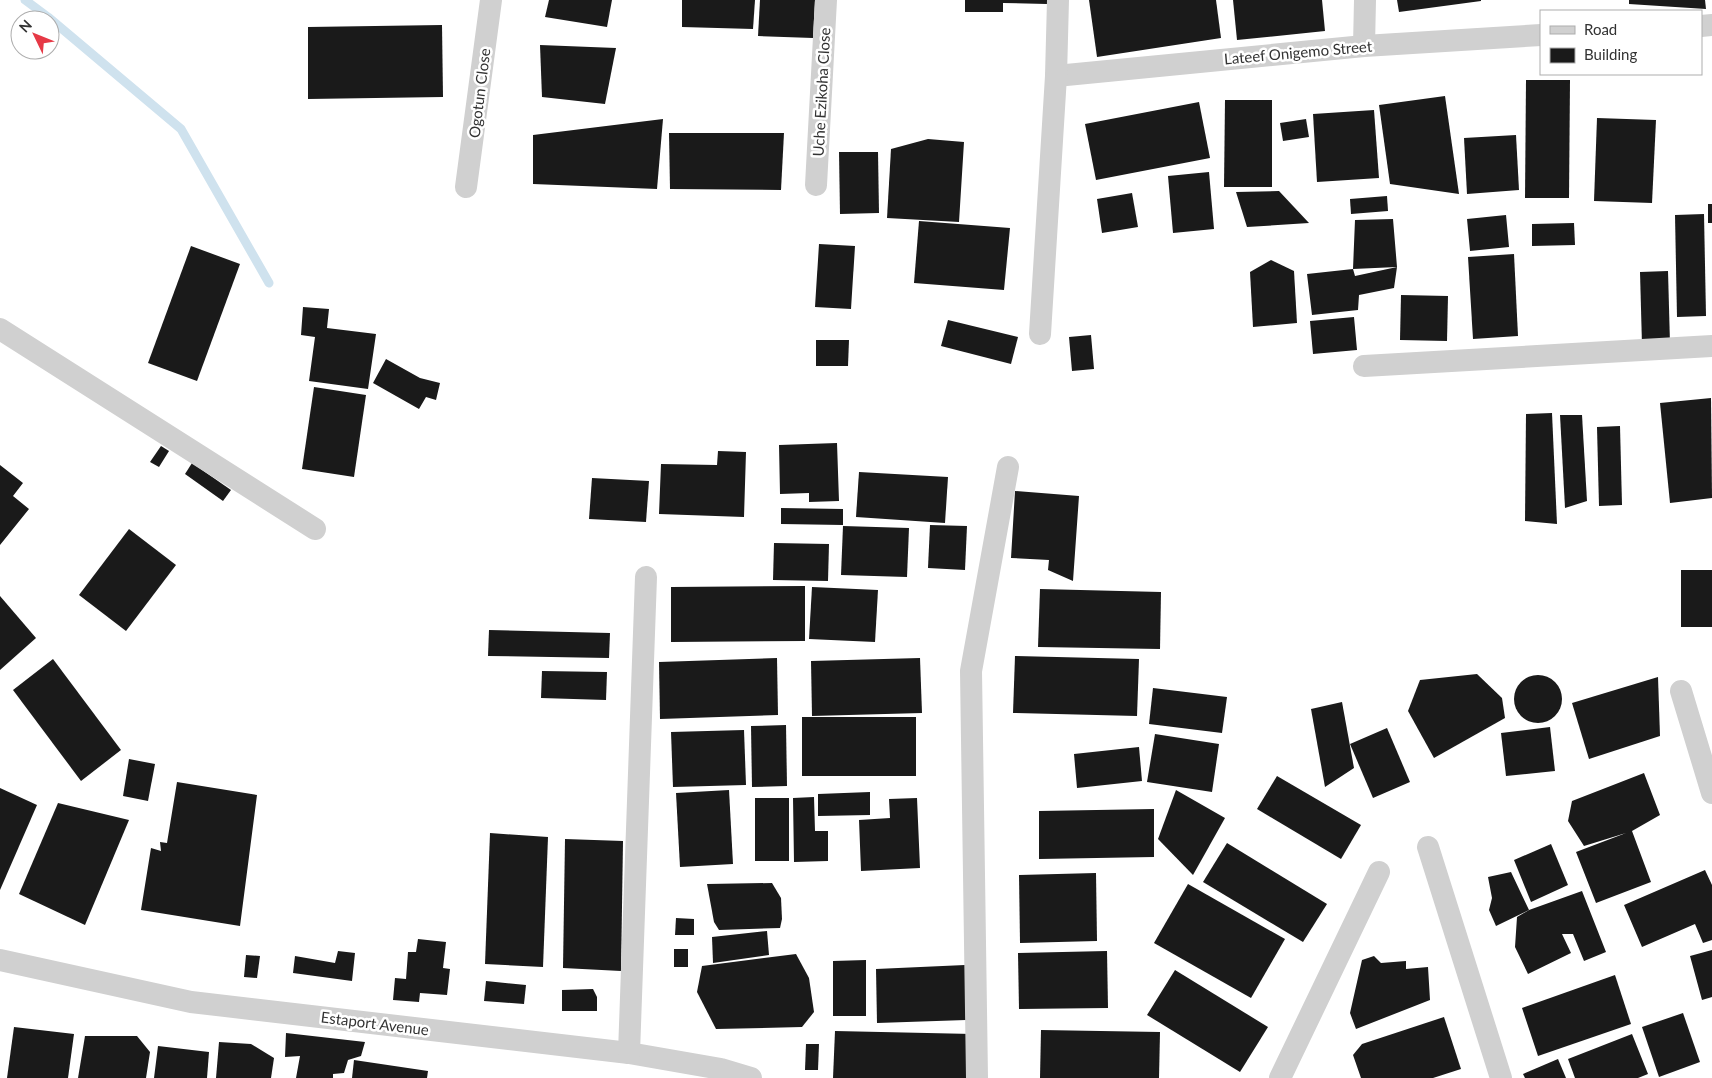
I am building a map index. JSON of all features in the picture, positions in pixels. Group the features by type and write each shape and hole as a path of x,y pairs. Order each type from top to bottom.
{"street":[{"name":"Ogotun Close","path":"466,187 491,0"},
{"name":"Uche Ezikoha Close","path":"816,185 826,0"},
{"path":"1040,334 1056,76 1058,0"},
{"path":"1364,46 1365,0"},
{"name":"Lateef Onigemo Street","path":"1056,76 1364,46 1540,36"},
{"path":"0,329 315,529"},
{"path":"1364,366 1712,346"},
{"path":"977,1078 971,671 1008,467"},
{"path":"629,1053 646,577"},
{"path":"1681,691 1712,793"},
{"path":"1428,846 1501,1078"},
{"path":"1280,1078 1379,872"},
{"name":"Estaport Avenue","path":"0,960 191,1002 629,1053 721,1069 751,1078"}],"building":[{"path":"549,0 612,0 607,27 545,17"},
{"path":"682,0 755,0 753,29 682,27"},
{"path":"760,0 815,0 813,38 758,36"},
{"path":"965,0 1047,0 1047,4 1003,3 1003,12 965,12"},
{"path":"1089,0 1216,0 1221,38 1097,57"},
{"path":"1233,0 1322,0 1325,31 1237,40"},
{"path":"1397,0 1481,0 1481,1 1399,12"},
{"path":"1629,0 1705,0 1706,9 1629,4"},
{"path":"442,25 443,97 308,99 308,27"},
{"path":"540,45 616,48 605,104 542,97"},
{"path":"1526,80 1570,80 1569,198 1525,198"},
{"path":"1445,96 1459,194 1390,184 1379,105"},
{"path":"1225,100 1272,100 1272,187 1224,187"},
{"path":"1199,102 1210,158 1096,180 1085,124"},
{"path":"1374,110 1379,178 1317,182 1313,114"},
{"path":"1597,118 1656,120 1652,203 1594,201"},
{"path":"663,119 657,189 533,184 533,135"},
{"path":"1306,119 1309,137 1283,141 1280,123"},
{"path":"669,133 784,133 781,190 670,189"},
{"path":"1516,135 1519,190 1467,194 1464,138"},
{"path":"928,139 964,142 959,222 887,218 891,149"},
{"path":"839,152 878,152 879,213 840,214"},
{"path":"1209,172 1214,229 1173,233 1168,176"},
{"path":"1279,191 1309,223 1247,227 1236,192"},
{"path":"1132,193 1138,227 1102,233 1097,199"},
{"path":"1387,196 1388,211 1351,214 1350,199"},
{"path":"1708,204 1712,204 1712,223 1708,223"},
{"path":"1704,214 1706,316 1677,317 1675,215"},
{"path":"1506,215 1509,247 1470,251 1467,219"},
{"path":"1393,219 1397,267 1353,269 1355,220"},
{"path":"919,221 1010,228 1004,290 914,283"},
{"path":"1574,223 1575,245 1532,246 1532,224"},
{"path":"819,244 855,246 851,309 815,307"},
{"path":"191,246 240,264 197,381 148,363"},
{"path":"1514,254 1518,336 1473,339 1468,257"},
{"path":"1271,260 1294,271 1297,323 1253,327 1250,272"},
{"path":"1397,267 1394,288 1359,295 1358,310 1312,315 1307,274 1353,269 1355,276"},
{"path":"1668,271 1670,344 1642,345 1640,272"},
{"path":"1401,295 1448,296 1447,341 1400,340"},
{"path":"303,307 329,309 327,328 376,334 368,389 309,381 315,337 301,335"},
{"path":"1354,317 1357,350 1313,354 1310,321"},
{"path":"948,320 1018,337 1011,364 941,346"},
{"path":"1091,335 1094,369 1072,371 1069,337"},
{"path":"816,340 849,340 848,366 816,366"},
{"path":"386,359 420,378 440,383 436,400 426,397 419,409 373,383"},
{"path":"314,387 366,395 354,477 302,469"},
{"path":"1711,398 1712,498 1670,503 1660,403"},
{"path":"1552,413 1557,524 1525,521 1526,414"},
{"path":"1560,415 1582,415 1587,501 1565,508"},
{"path":"1620,426 1622,505 1599,506 1597,427"},
{"path":"837,443 839,501 809,502 809,493 780,494 779,445"},
{"path":"161,446 169,451 159,467 150,462"},
{"path":"718,451 746,452 744,517 659,514 661,464 717,465"},
{"path":"192,463 231,490 223,501 185,474"},
{"path":"0,465 23,483 13,496 29,509 0,545"},
{"path":"859,472 948,477 945,523 856,517"},
{"path":"592,478 649,481 646,522 589,519"},
{"path":"1015,491 1079,496 1073,581 1048,570 1049,560 1011,558"},
{"path":"781,508 843,509 843,525 781,524"},
{"path":"930,525 967,526 965,570 928,568"},
{"path":"843,526 909,528 907,577 841,575"},
{"path":"129,529 176,565 126,631 79,595"},
{"path":"774,543 829,544 828,581 773,580"},
{"path":"1681,570 1712,570 1712,627 1681,627"},
{"path":"805,586 805,641 671,642 671,587"},
{"path":"812,587 878,590 875,642 809,639"},
{"path":"1040,589 1161,592 1160,649 1038,647"},
{"path":"0,596 36,638 0,670"},
{"path":"489,630 610,633 609,658 488,656"},
{"path":"1015,656 1139,659 1137,716 1013,713"},
{"path":"777,658 778,715 660,719 659,662"},
{"path":"920,658 922,713 812,716 811,661"},
{"path":"53,659 121,750 81,781 13,690"},
{"path":"542,671 607,672 606,700 541,698"},
{"path":"1477,674 1502,698 1505,718 1434,758 1408,711 1420,680"},
{"path":"1538,675 1547,677 1555,682 1560,690 1562,699 1560,708 1555,716 1547,721 1538,723 1529,721 1521,716 1516,708 1514,699 1516,690 1521,682 1529,677"},
{"path":"1658,677 1660,736 1589,759 1572,703"},
{"path":"1153,688 1227,697 1222,733 1149,724"},
{"path":"1342,702 1354,768 1325,787 1311,709"},
{"path":"802,717 916,717 916,776 802,776"},
{"path":"786,725 787,786 752,787 751,726"},
{"path":"1550,727 1555,771 1506,776 1501,733"},
{"path":"1387,728 1410,782 1373,798 1350,744"},
{"path":"744,730 746,785 673,787 671,732"},
{"path":"1155,734 1219,744 1212,792 1147,782"},
{"path":"1139,747 1142,781 1077,788 1074,754"},
{"path":"129,759 155,764 148,801 123,796"},
{"path":"1644,773 1660,815 1632,831 1651,882 1596,903 1576,852 1626,833 1584,846 1568,821 1572,801"},
{"path":"1277,776 1361,825 1341,859 1257,809"},
{"path":"177,782 257,795 240,926 141,910 151,848 161,851 160,842 167,843"},
{"path":"0,788 37,805 0,890"},
{"path":"729,790 733,864 680,867 676,793"},
{"path":"1176,790 1225,818 1193,875 1158,839"},
{"path":"870,792 870,815 818,816 818,794"},
{"path":"814,797 815,831 828,831 828,861 794,862 793,798"},
{"path":"755,798 789,798 789,861 755,861"},
{"path":"917,798 920,868 861,871 859,820 890,818 889,799"},
{"path":"58,803 129,820 85,925 19,894"},
{"path":"1154,809 1154,857 1039,859 1039,811"},
{"path":"490,833 548,837 543,967 485,964"},
{"path":"565,839 623,841 621,971 563,968"},
{"path":"1227,843 1327,904 1303,942 1203,882"},
{"path":"1551,844 1568,885 1531,902 1514,860"},
{"path":"1705,870 1712,885 1712,940 1703,943 1695,924 1642,947 1624,905"},
{"path":"1511,872 1529,910 1496,926 1489,910 1492,898 1488,877"},
{"path":"1096,873 1097,941 1020,943 1019,875"},
{"path":"772,883 781,898 782,919 780,928 719,930 714,922 707,884"},
{"path":"1188,884 1285,939 1251,998 1154,943"},
{"path":"1582,891 1606,952 1584,961 1573,934 1562,934 1571,953 1528,974 1515,947 1517,917 1529,910"},
{"path":"676,918 694,919 694,935 675,935"},
{"path":"767,931 769,955 713,963 712,937"},
{"path":"418,939 446,942 443,968 450,969 447,995 420,993 419,1002 393,1000 395,978 406,979 408,952 416,952"},
{"path":"674,949 688,949 688,967 674,967"},
{"path":"1712,950 1712,997 1702,1000 1690,956"},
{"path":"338,951 355,953 352,981 293,973 295,956 335,963"},
{"path":"1107,951 1108,1008 1019,1009 1018,953"},
{"path":"796,954 809,978 814,1012 802,1027 716,1029 697,992 702,966"},
{"path":"246,955 260,956 257,978 244,977"},
{"path":"1374,956 1381,963 1406,961 1406,969 1428,967 1430,1000 1356,1029 1350,1013 1362,960"},
{"path":"866,960 866,1016 833,1016 833,961"},
{"path":"965,965 966,1020 877,1023 876,969"},
{"path":"1175,970 1268,1027 1240,1072 1147,1015"},
{"path":"1615,975 1631,1024 1538,1056 1522,1008"},
{"path":"486,981 526,985 524,1004 484,1001"},
{"path":"593,989 597,997 597,1011 562,1011 562,990"},
{"path":"1683,1013 1700,1062 1659,1077 1642,1027"},
{"path":"1444,1017 1461,1069 1433,1078 1361,1078 1353,1055 1362,1044"},
{"path":"14,1027 74,1034 68,1078 7,1078"},
{"path":"1041,1030 1160,1032 1159,1078 1040,1078"},
{"path":"835,1031 973,1034 969,1078 833,1078"},
{"path":"286,1033 365,1042 361,1056 348,1060 344,1073 333,1074 333,1078 296,1078 300,1056 285,1057"},
{"path":"1632,1034 1648,1074 1638,1078 1575,1078 1568,1059"},
{"path":"85,1036 137,1036 150,1052 146,1078 78,1078"},
{"path":"219,1042 251,1044 274,1058 271,1078 216,1078"},
{"path":"806,1044 819,1044 818,1070 805,1070"},
{"path":"158,1046 209,1052 207,1078 154,1078"},
{"path":"1558,1059 1566,1078 1525,1078 1523,1074"},
{"path":"354,1060 428,1071 427,1078 352,1078"}],"waterway":[{"path":"25,0 48,17 181,129 269,283"}]}
